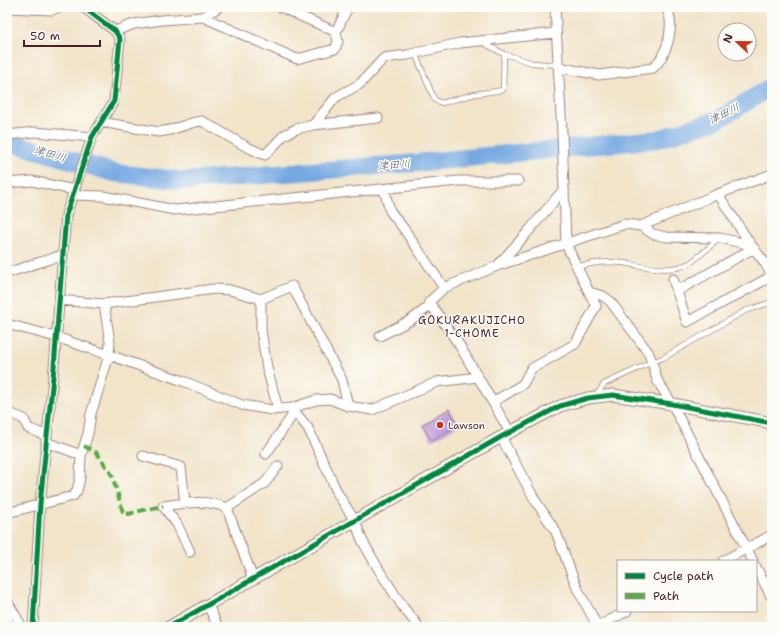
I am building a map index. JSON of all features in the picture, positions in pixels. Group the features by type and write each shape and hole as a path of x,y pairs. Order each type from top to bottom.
{"street":[{"path":"7,8 52,10 59,7"},
{"path":"33,627 40,504 66,215 92,137 114,101 116,90 120,39 115,31 83,7"},
{"path":"115,31 141,23 203,17 219,7"},
{"path":"280,7 336,32"},
{"path":"203,17 296,59 335,49 338,42 336,32 348,7"},
{"path":"493,402 523,384 531,368 575,344 596,306 566,244 555,7"},
{"path":"558,66 599,75 653,68 659,62 668,42 670,19 666,7"},
{"path":"313,125 336,97 360,84 384,58 480,41 556,33"},
{"path":"101,122 159,132 202,121 247,146 265,154 284,135 296,129 313,125 378,118"},
{"path":"7,135 35,132 92,137"},
{"path":"641,226 718,194 772,174"},
{"path":"7,183 32,181 175,210 458,181 518,181"},
{"path":"384,189 390,211 444,288"},
{"path":"497,266 564,189"},
{"path":"673,279 687,322 772,276 765,263 752,247 718,194"},
{"path":"625,612 598,627 577,588 556,532 535,500 493,402 458,343 429,302 444,288 497,266 625,224 641,226 653,234 666,237 720,238 752,247"},
{"path":"677,291 752,247"},
{"path":"7,273 62,255"},
{"path":"59,300 104,304 214,289 230,290 261,300 292,286 342,380 348,406"},
{"path":"589,292 603,296 610,301 648,352 657,380 672,404 752,560"},
{"path":"261,300 261,330 267,368 278,410"},
{"path":"7,513 73,496 77,491 80,478 81,455 88,434 91,414 109,355 110,342 104,304"},
{"path":"380,336 411,320 431,305"},
{"path":"7,324 56,337 109,355 183,381 242,405 272,410 292,408 316,400 330,399 348,406 372,410 437,382 478,377"},
{"path":"169,627 506,434 560,406 596,397 613,395 672,404 772,423"},
{"path":"266,454 292,416 292,408"},
{"path":"292,408 308,428 338,494 355,520 362,540 379,570 403,607 419,627"},
{"path":"7,412 24,419 28,428 81,455"},
{"path":"143,456 164,458 182,467 185,503"},
{"path":"228,508 267,485 278,466"},
{"path":"190,552 177,524 163,506 185,503 219,504 228,508 253,579"},
{"path":"725,560 772,535"},
{"path":"757,569 772,598"},
{"path":"7,601 22,627"},
{"path":"208,604 218,627"}],"lane":[{"path":"480,41 504,54 538,64 558,66"},
{"path":"416,53 435,100 442,103 476,94 503,90 504,54"},
{"path":"577,267 592,262 622,263 652,269 675,267 690,263 720,238"},
{"path":"596,397 604,384 663,358 746,310 772,302"}],"building":[{"name":"Lawson","path":"449,409 458,425 432,441 422,425"}],"waterway":[{"name":"津田川","path":"7,146 16,144 115,173 185,181 416,163 658,139 719,119 772,86"}],"marked path":[{"path":"84,446 97,453 112,475 123,512 129,514 163,506"}],"cycle path":[{"path":"33,627 40,504 54,367 66,215 92,137 114,101 120,39 115,31 83,7"},
{"path":"169,627 501,437 560,406 588,398 613,395 672,404 772,423"}],"place":[{"name":"Lawson","path":"440,425"}],"district":[{"name":"GOKURAKUJICHO 1-CHOME","path":"472,326"}]}
